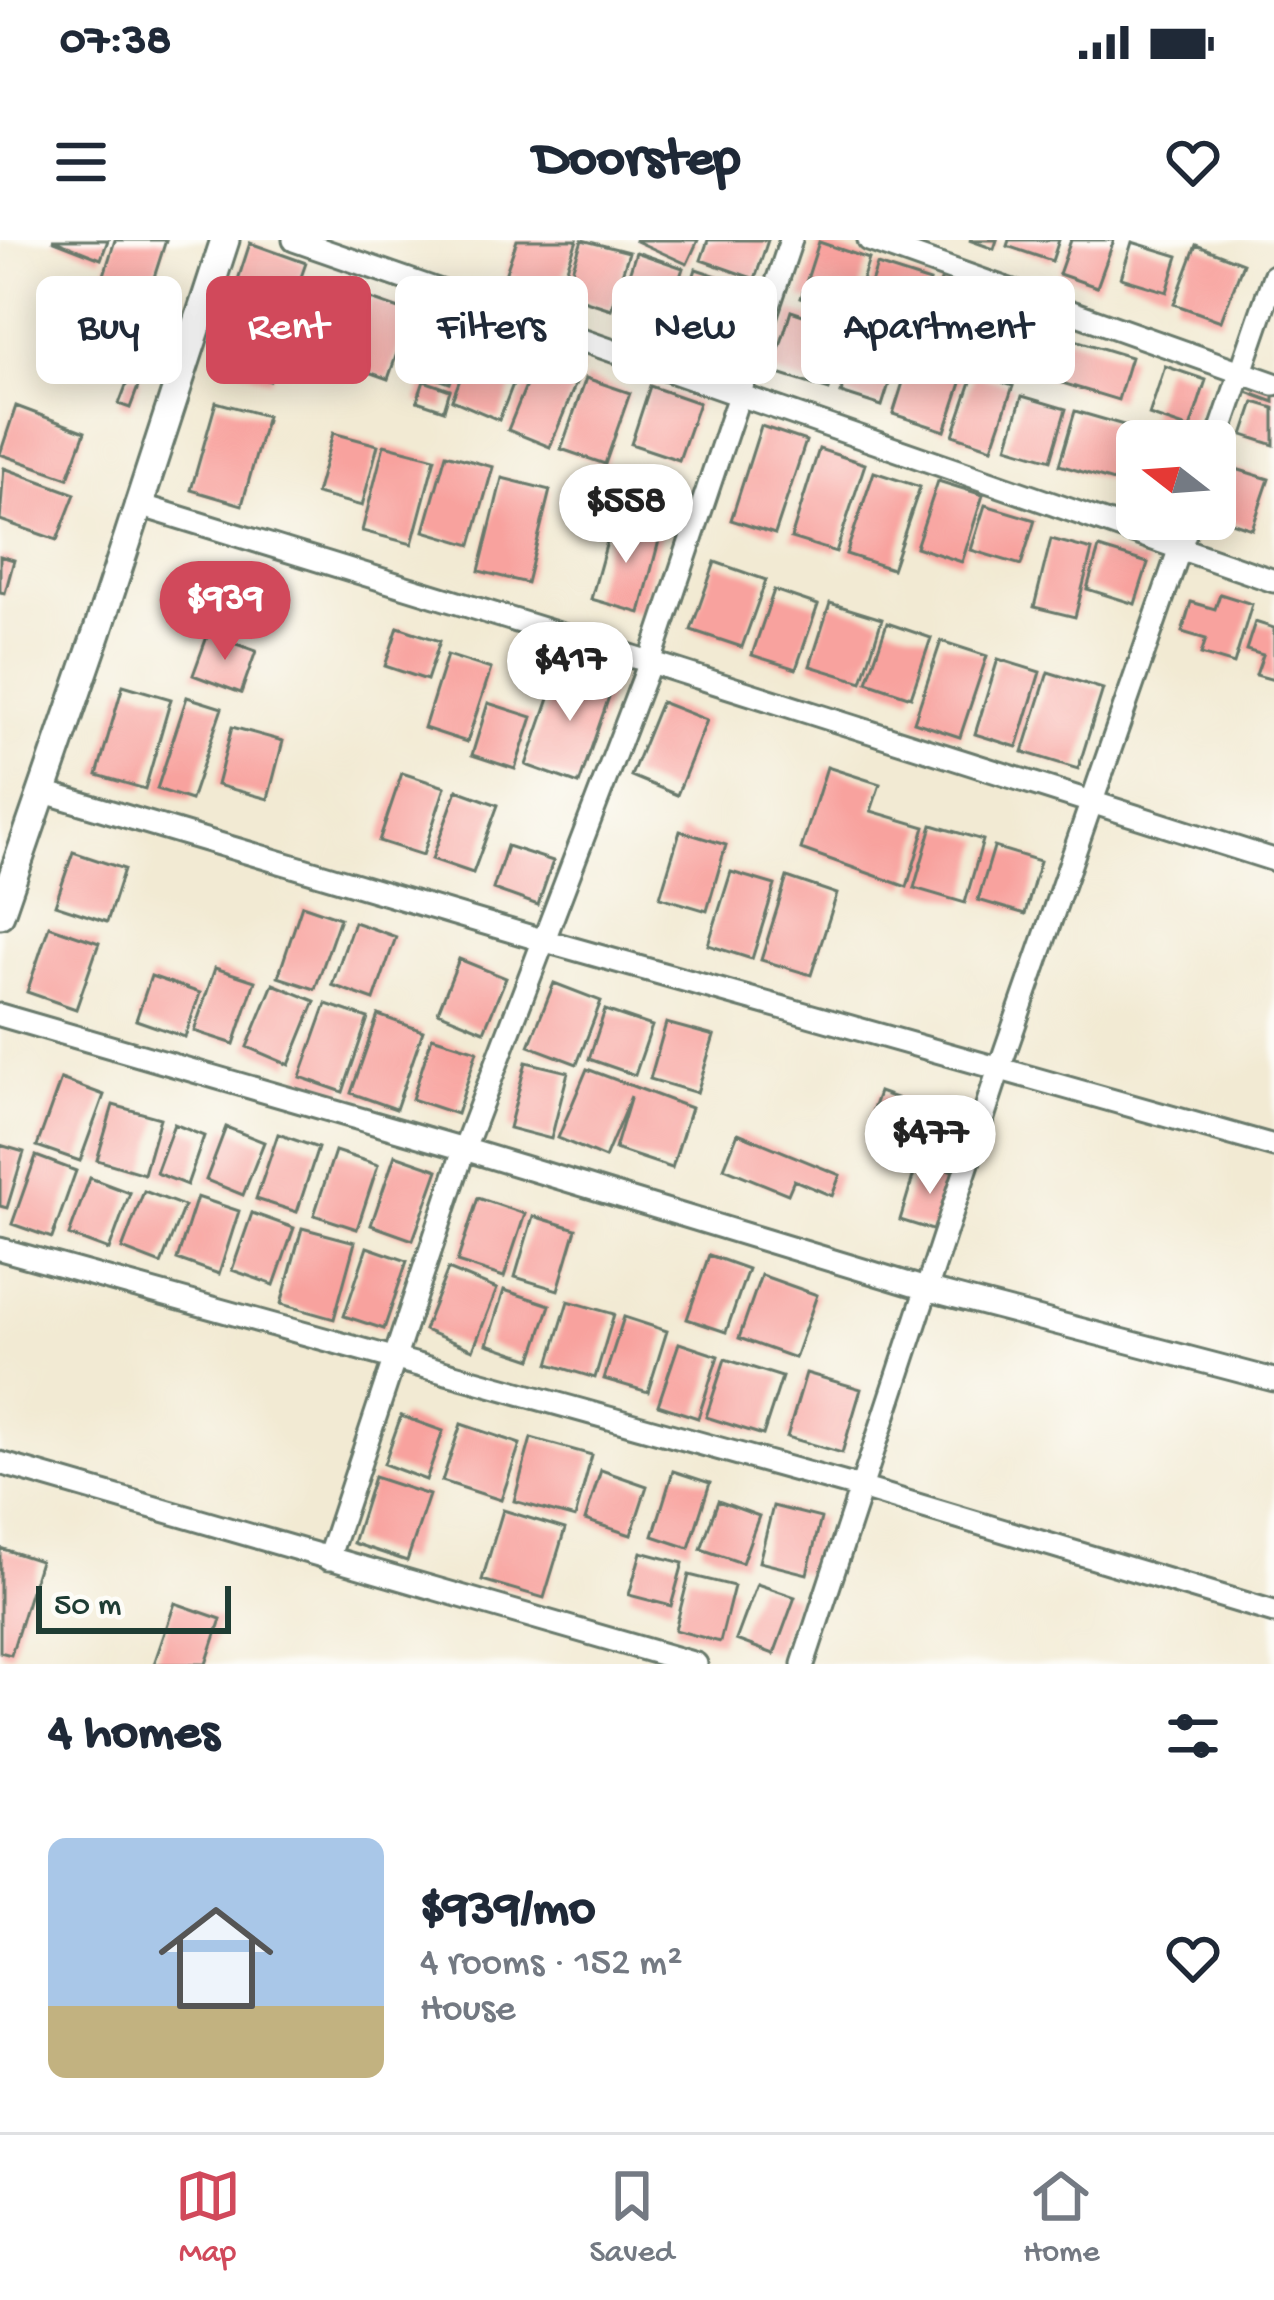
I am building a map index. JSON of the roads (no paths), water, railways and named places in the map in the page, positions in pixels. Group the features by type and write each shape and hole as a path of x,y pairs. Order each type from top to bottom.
{"street":[{"path":"0,914 225,240"},
{"path":"295,240 1274,581"},
{"path":"328,1558 464,1149 650,662 790,240"},
{"path":"869,240 1274,384"},
{"path":"1224,420 1274,277"},
{"path":"136,504 1274,860"},
{"path":"803,1664 1000,1066 1183,540"},
{"path":"44,793 542,940 1274,1146"},
{"path":"0,1016 464,1149 926,1289 1274,1379"},
{"path":"0,1249 861,1489 1274,1612"},
{"path":"0,1462 697,1664"}]}
